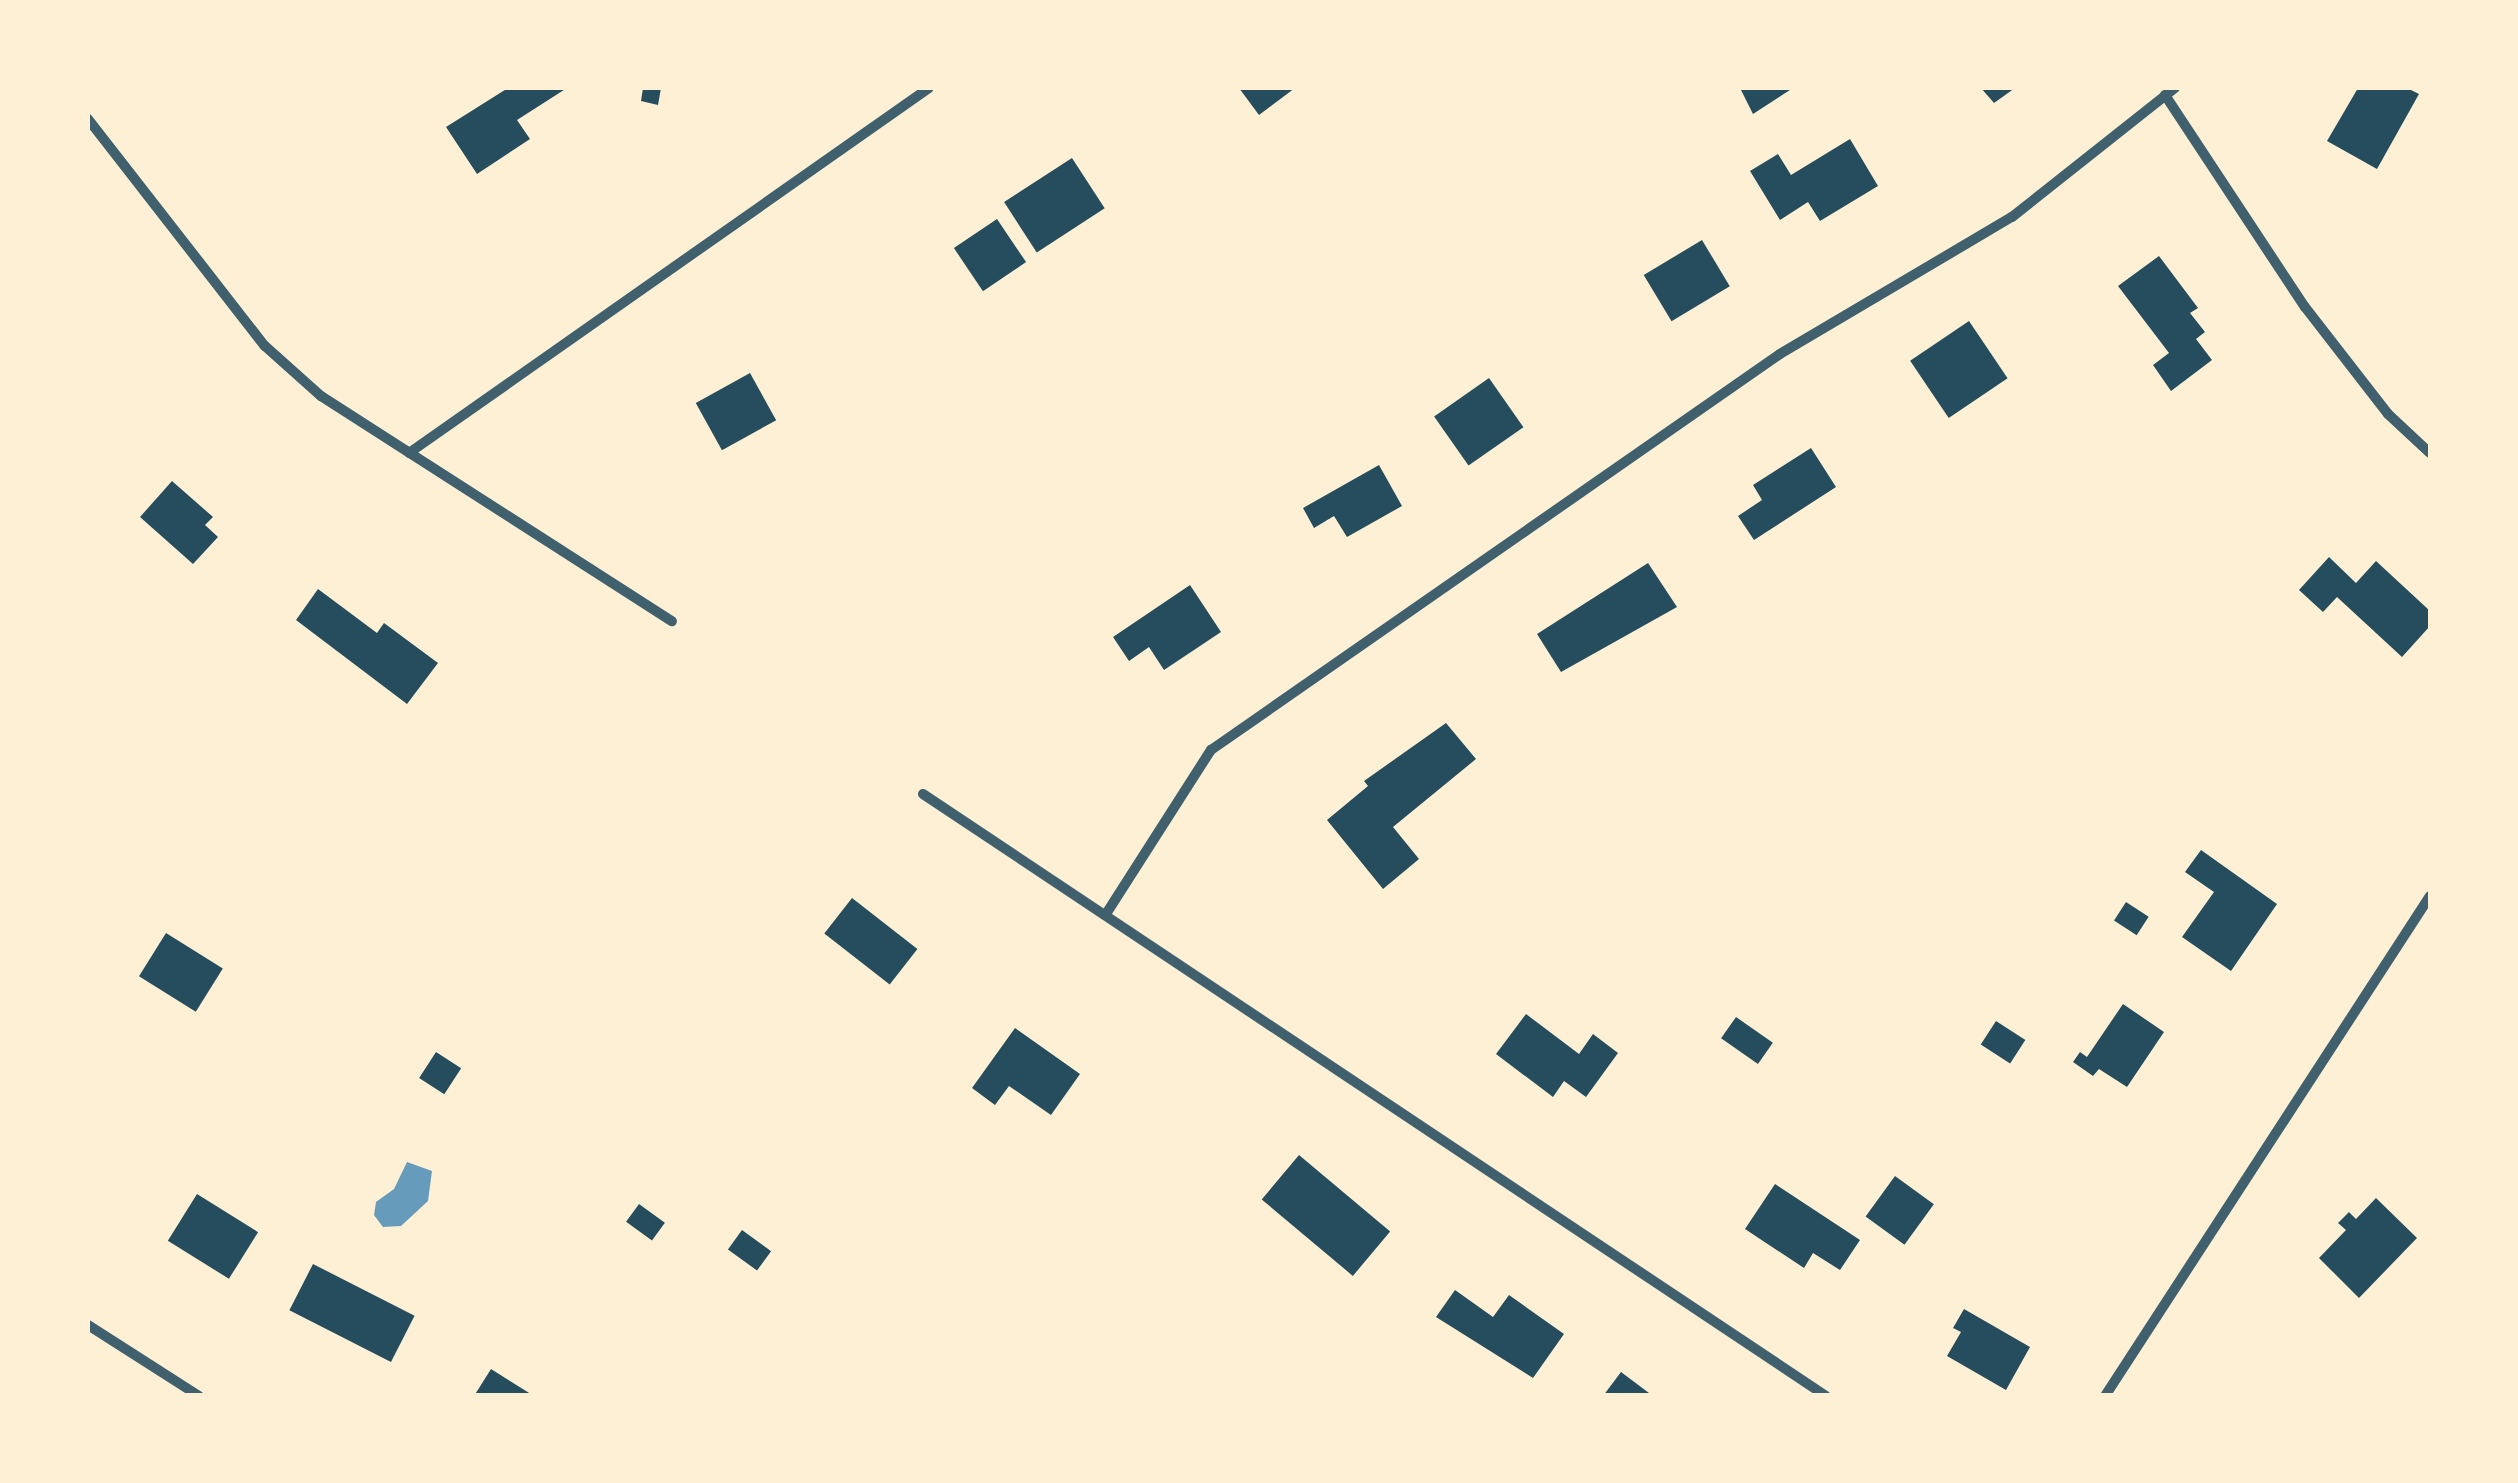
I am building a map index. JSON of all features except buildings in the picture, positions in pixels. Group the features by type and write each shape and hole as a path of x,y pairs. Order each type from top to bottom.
{"street":[{"path":"409,453 929,88"},
{"path":"1106,914 1211,750 1780,354 2012,217 2170,91 2306,307 2388,414 2430,453"},
{"path":"88,119 265,346 322,396 672,621"},
{"path":"923,794 1826,1396"},
{"path":"2105,1396 2430,896"},
{"path":"88,1326 199,1396"}],"water":[{"path":"407,1162 432,1171 428,1201 401,1226 383,1227 374,1215 376,1202 394,1189"}]}
